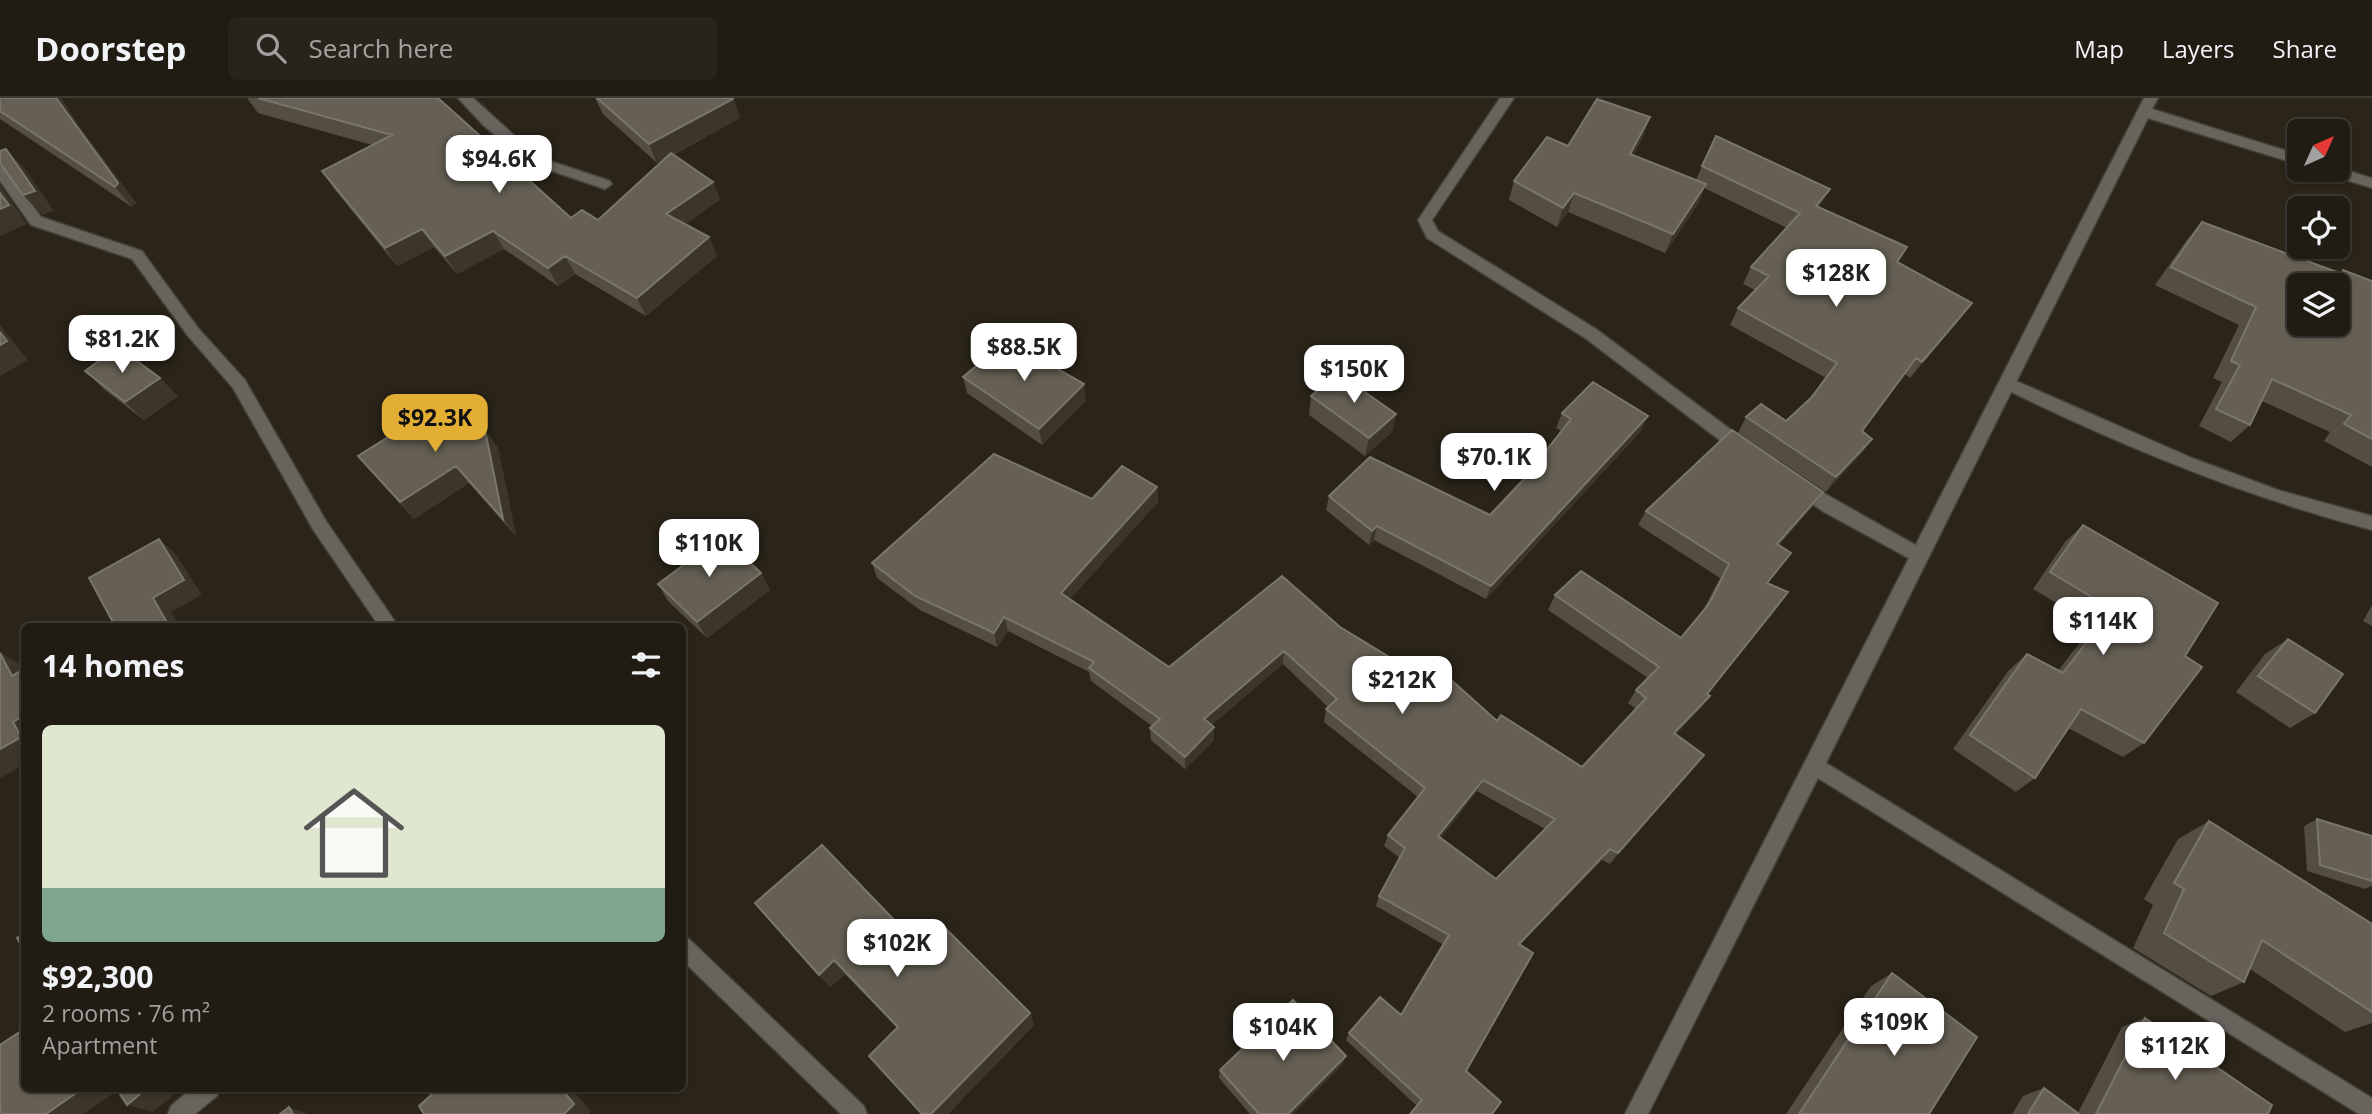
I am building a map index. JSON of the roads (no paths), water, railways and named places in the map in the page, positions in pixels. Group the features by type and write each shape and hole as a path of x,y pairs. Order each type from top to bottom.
{"street":[{"path":"465,98 488,122 533,160 605,184"},
{"path":"1507,98 1425,220 1432,234 1518,285 1612,349 1703,421 1760,460"},
{"path":"1636,1114 1816,767 2148,105 2287,155"},
{"path":"0,171 36,221 137,255 193,332 239,384 320,527 387,623"},
{"path":"2350,176 2372,183"},
{"path":"2007,383 2113,435 2248,488 2372,523"},
{"path":"1784,476 1830,507 1920,556"},
{"path":"1816,767 2372,1110"},
{"path":"686,950 856,1114"},
{"path":"180,1114 205,1092"}]}
